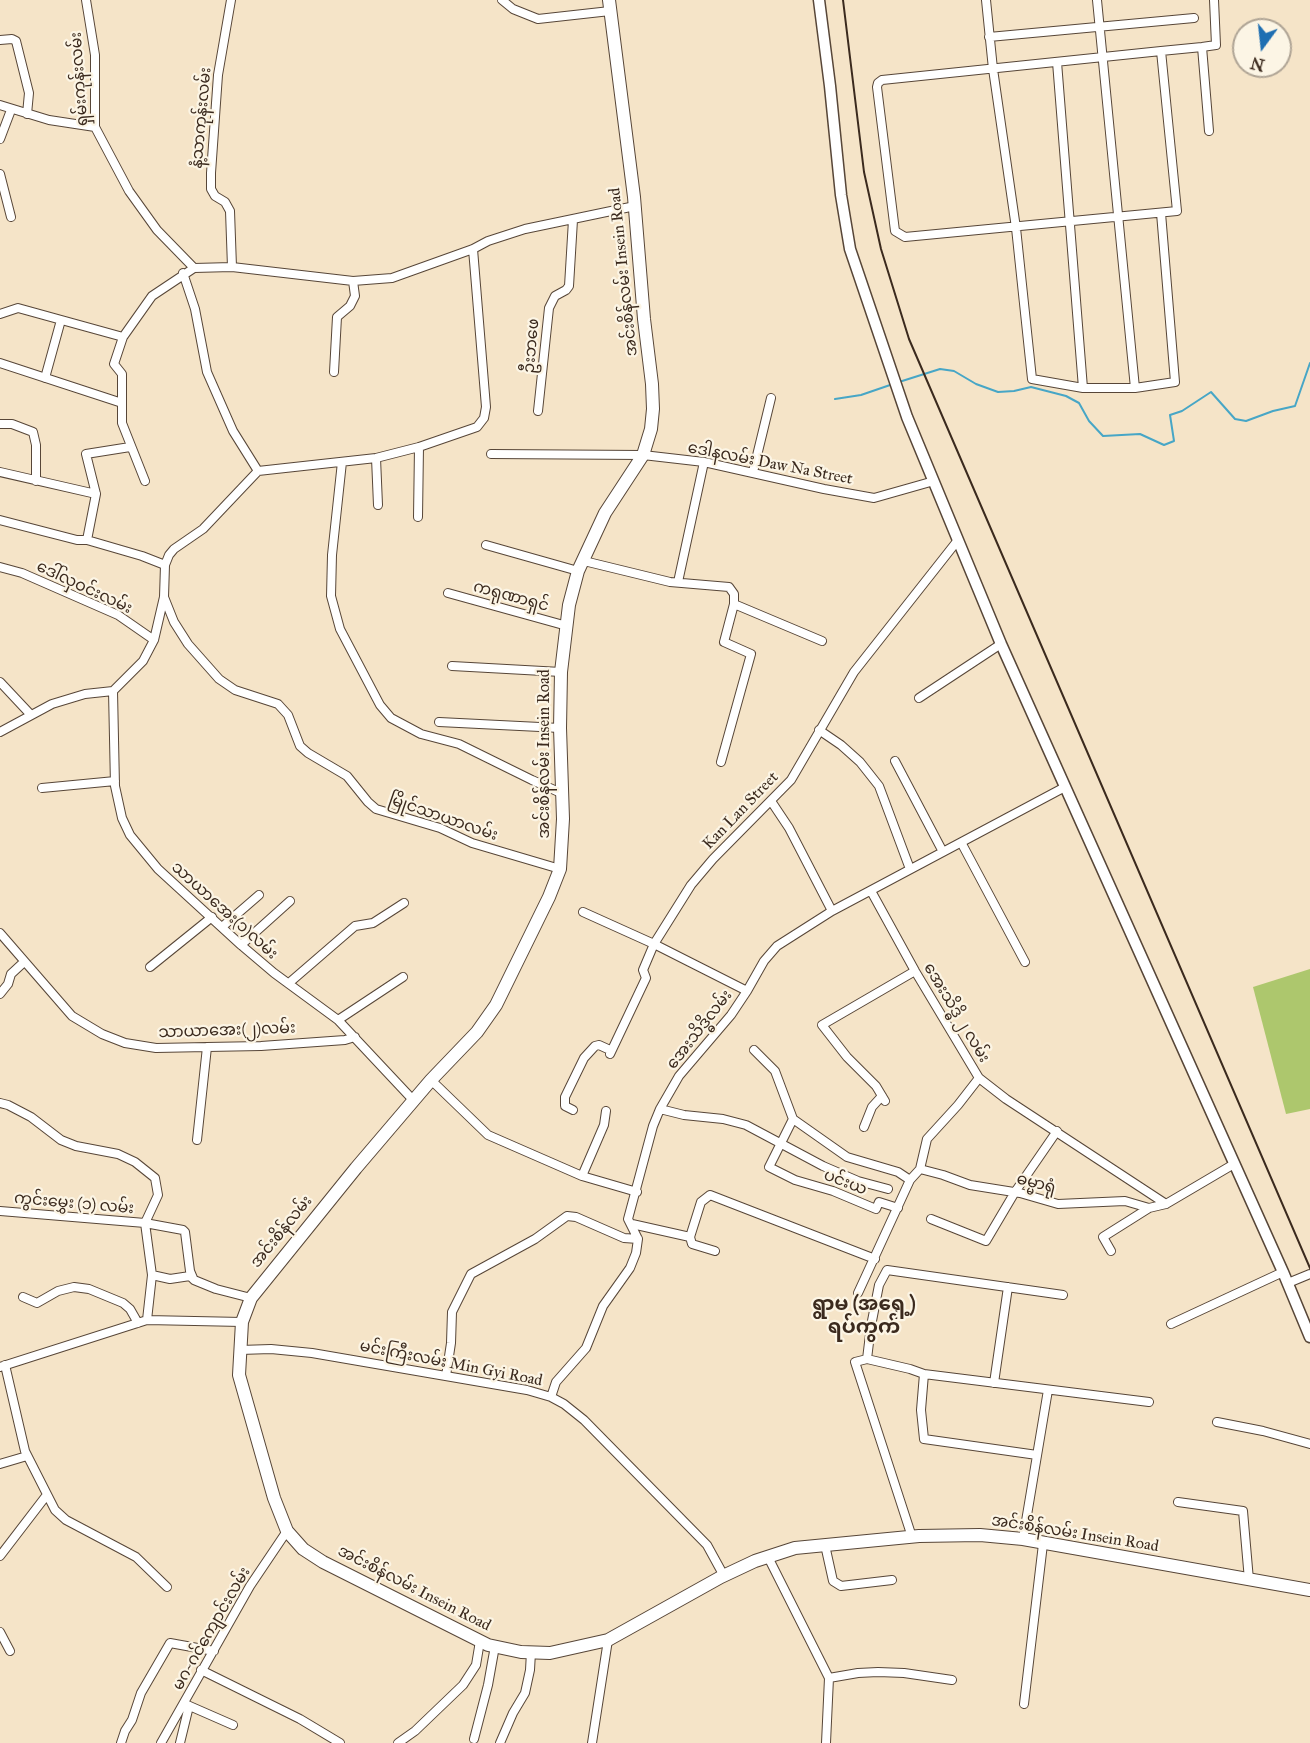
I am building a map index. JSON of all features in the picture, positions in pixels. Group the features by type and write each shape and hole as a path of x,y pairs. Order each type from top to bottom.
{"main road":[{"path":"819,0 831,86 841,195 850,249 907,417 1001,644 1286,1277 1310,1337"},
{"name":"အင်းစိန်လမ်း Insein Road","path":"374,1147 431,1080 477,1032 496,1005 549,897 560,869 563,819 561,672 570,605 581,566 605,513 643,455 651,429 652,384 635,206 610,5"},
{"name":"အင်းစိန်လမ်း","path":"240,1350 242,1322 251,1298 374,1147"},
{"name":"အင်းစိန်လမ်း Insein Road","path":"240,1350 239,1375 245,1402 274,1498 287,1531 303,1549 323,1562 480,1641 495,1646 550,1653 608,1641 724,1576 768,1557 795,1548 912,1537 980,1535 1023,1539 1310,1590"}],"street":[{"name":"ရှမ်းကုန်းလမ်း","path":"86,0 95,55 95,127 134,199 157,230 194,268"},
{"name":"နံ့သာကုန်းလမ်း","path":"231,0 218,75 211,173 215,196 225,202 230,211 232,267"},
{"path":"502,0 513,9 538,19 610,5"},
{"path":"986,0 993,69 1016,228 1032,379 1083,388 1135,388 1175,382 1161,213"},
{"path":"1097,0 1135,388"},
{"path":"1161,51 1177,211 905,237 895,231 877,87 882,80 1218,45 1214,0"},
{"path":"989,37 1194,18"},
{"path":"0,40 16,41 28,93 27,114"},
{"path":"1202,47 1209,131"},
{"path":"1057,62 1083,388"},
{"path":"0,105 49,120 95,127"},
{"path":"0,139 11,110"},
{"path":"0,174 12,216"},
{"path":"145,481 122,423 122,374 114,364 123,337 152,296 183,273 194,268 232,267 353,281 392,278 525,229 635,206"},
{"name":"ဦးဘဖေ","path":"538,411 549,308 555,296 569,286 573,220"},
{"path":"0,732 63,700 85,694 113,691 143,660 154,639 164,597 165,565 174,549 203,529 258,471 376,458 419,447 477,426 484,418 486,407 473,249"},
{"path":"183,273 195,309 207,372 233,431 258,471"},
{"path":"334,372 337,317 350,306 355,296 353,281"},
{"path":"0,314 18,308 123,337"},
{"path":"45,378 61,320"},
{"path":"0,363 122,403"},
{"path":"753,472 771,399"},
{"path":"0,424 12,424 33,432 36,481"},
{"path":"87,540 96,494 86,454 130,447"},
{"path":"418,517 419,447"},
{"name":"ဒေါနလမ်း Daw Na Street","path":"491,454 643,455 704,462 874,498 933,481"},
{"path":"376,458 378,505"},
{"path":"342,462 332,555 331,596 340,629 380,705 391,718 421,734 459,744 561,793"},
{"path":"678,582 704,462"},
{"path":"0,471 96,494"},
{"path":"0,520 77,540 87,540 165,565"},
{"name":"Kan Lan Street","path":"573,1110 565,1106 565,1097 584,1058 595,1046 610,1052 646,978 643,970 654,944 699,876 791,780 854,672 958,540"},
{"path":"486,545 581,566 670,582 729,587 734,594 734,604 724,642 751,654 722,762"},
{"name":"ဒေါ်လှဝင်းလမ်း","path":"0,567 22,573 118,615 154,639"},
{"name":"ကရုဏာရှင်","path":"448,593 567,626"},
{"name":"မြိုင်သာယာလမ်း","path":"164,597 174,622 188,644 219,679 235,690 278,704 288,716 300,746 347,776 376,809 440,828 472,843 560,869"},
{"path":"734,604 822,641"},
{"path":"919,698 1001,644"},
{"path":"452,666 561,672"},
{"path":"0,682 31,715"},
{"name":"သာယာအေး(၁)လမ်း","path":"113,691 115,781 119,808 130,835 158,869 241,945 274,973 338,1020 414,1101"},
{"path":"439,722 560,728"},
{"path":"819,730 860,762 879,786 910,869"},
{"path":"895,761 943,852"},
{"path":"42,788 115,781"},
{"name":"အေးသိဒ္ဓိလမ်း","path":"638,1239 628,1219 653,1126 660,1109 679,1076 731,1015 764,961 777,946 832,911 1065,788"},
{"path":"771,801 789,828 832,911"},
{"path":"962,844 1025,962"},
{"name":"အေးသိဒ္ဓိ ၂ လမ်း","path":"871,891 915,972 979,1078 1006,1099 1166,1204"},
{"path":"222,927 259,895"},
{"path":"241,945 290,901"},
{"path":"289,982 355,926 373,923 404,903"},
{"path":"583,912 654,944 747,991"},
{"path":"150,967 212,918"},
{"name":"သာယာအေး(၂)လမ်း","path":"0,933 72,1016 102,1034 125,1043 156,1048 261,1046 345,1040 355,1037"},
{"path":"0,994 8,984 11,974 24,962"},
{"path":"864,1127 872,1107 884,1099 876,1086 847,1057 822,1024 915,972"},
{"path":"338,1020 403,977"},
{"path":"197,1140 207,1047"},
{"path":"754,1050 775,1071 792,1119 847,1157 898,1172 910,1180"},
{"path":"858,1293 910,1180 920,1169 927,1139 958,1106 979,1078"},
{"path":"431,1080 488,1135 582,1176 637,1192"},
{"path":"0,1103 32,1117 62,1140 76,1146 118,1154 135,1162 154,1178 158,1195 145,1223 152,1275 142,1322"},
{"path":"660,1109 746,1125 823,1166 858,1181 888,1189"},
{"path":"582,1176 604,1125 606,1111"},
{"path":"781,1144 792,1119"},
{"path":"931,1219 986,1241 1015,1192 1057,1131"},
{"name":"ပင်းယ","path":"781,1144 769,1167 795,1180 833,1191 876,1209 879,1203 898,1208"},
{"path":"1111,1251 1103,1237 1149,1208 1166,1204 1234,1164"},
{"name":"ဓမ္မာရုံ","path":"920,1169 943,1174 970,1185 1015,1192 1058,1204 1125,1201 1149,1208"},
{"path":"715,1251 692,1244 690,1237 701,1202 710,1195 875,1258"},
{"name":"ကွင်းမွှေး (၁) လမ်း","path":"0,1211 145,1223 184,1231 190,1271 194,1280"},
{"path":"446,1376 452,1312 471,1274 535,1239 567,1216 576,1217 624,1238 638,1239 636,1253 630,1268 603,1306 586,1348 556,1382 550,1397"},
{"path":"632,1224 690,1237"},
{"path":"867,1359 879,1285 887,1270 1063,1295"},
{"path":"1171,1324 1286,1277 1310,1274"},
{"path":"152,1275 170,1279 190,1276 216,1289 251,1298"},
{"path":"22,1297 37,1303 58,1291 74,1287 88,1289 123,1303 142,1322"},
{"path":"994,1383 1008,1287"},
{"path":"167,1587 136,1557 66,1520 55,1510 27,1456 3,1366 142,1322 242,1322"},
{"name":"မင်းကြီးလမ်း Min Gyi Road","path":"240,1350 271,1349 312,1353 527,1389 550,1397 564,1404 584,1420 707,1545 724,1576"},
{"path":"912,1537 855,1362 867,1359 910,1368 924,1374 1149,1402"},
{"path":"924,1374 921,1410 924,1439 1037,1455"},
{"path":"1023,1539 1048,1390"},
{"path":"1217,1422 1263,1431 1310,1444"},
{"path":"0,1464 27,1456"},
{"path":"0,1556 46,1496"},
{"path":"1179,1502 1243,1511 1249,1580"},
{"name":"မဂ~ဂင်ကျောင်းလမ်း","path":"180,1743 187,1705 201,1670 214,1652 250,1586 287,1531"},
{"path":"1024,1704 1043,1544"},
{"path":"825,1545 832,1581 841,1586 892,1580"},
{"path":"768,1557 829,1678 826,1743"},
{"path":"0,1632 10,1651"},
{"path":"398,1743 415,1731 463,1685 476,1665 480,1641"},
{"path":"592,1743 608,1641"},
{"path":"121,1743 141,1693 170,1643 214,1652"},
{"path":"474,1739 495,1646"},
{"path":"500,1743 525,1693 531,1652"},
{"path":"201,1670 300,1719 340,1743"},
{"path":"829,1678 858,1672 878,1672 904,1673 952,1680"},
{"path":"161,1743 187,1705 233,1725"}],"green space":[{"path":"1310,969 1310,1109 1286,1114 1253,987"}],"waterway":[{"path":"899,382 940,369 954,371 976,384 998,392 1031,387 1066,396 1079,403 1089,421 1103,436 1140,434 1164,445 1174,441 1170,415 1182,411 1211,392 1235,419 1246,421 1295,406 1310,363"},
{"path":"835,399 861,395 893,384"}],"railway":[{"path":"843,0 864,172 881,249 909,339 1310,1268"}],"district":[{"name":"ရွာမ (အရှေ့) ရပ်ကွက်","path":"864,1316"}]}
